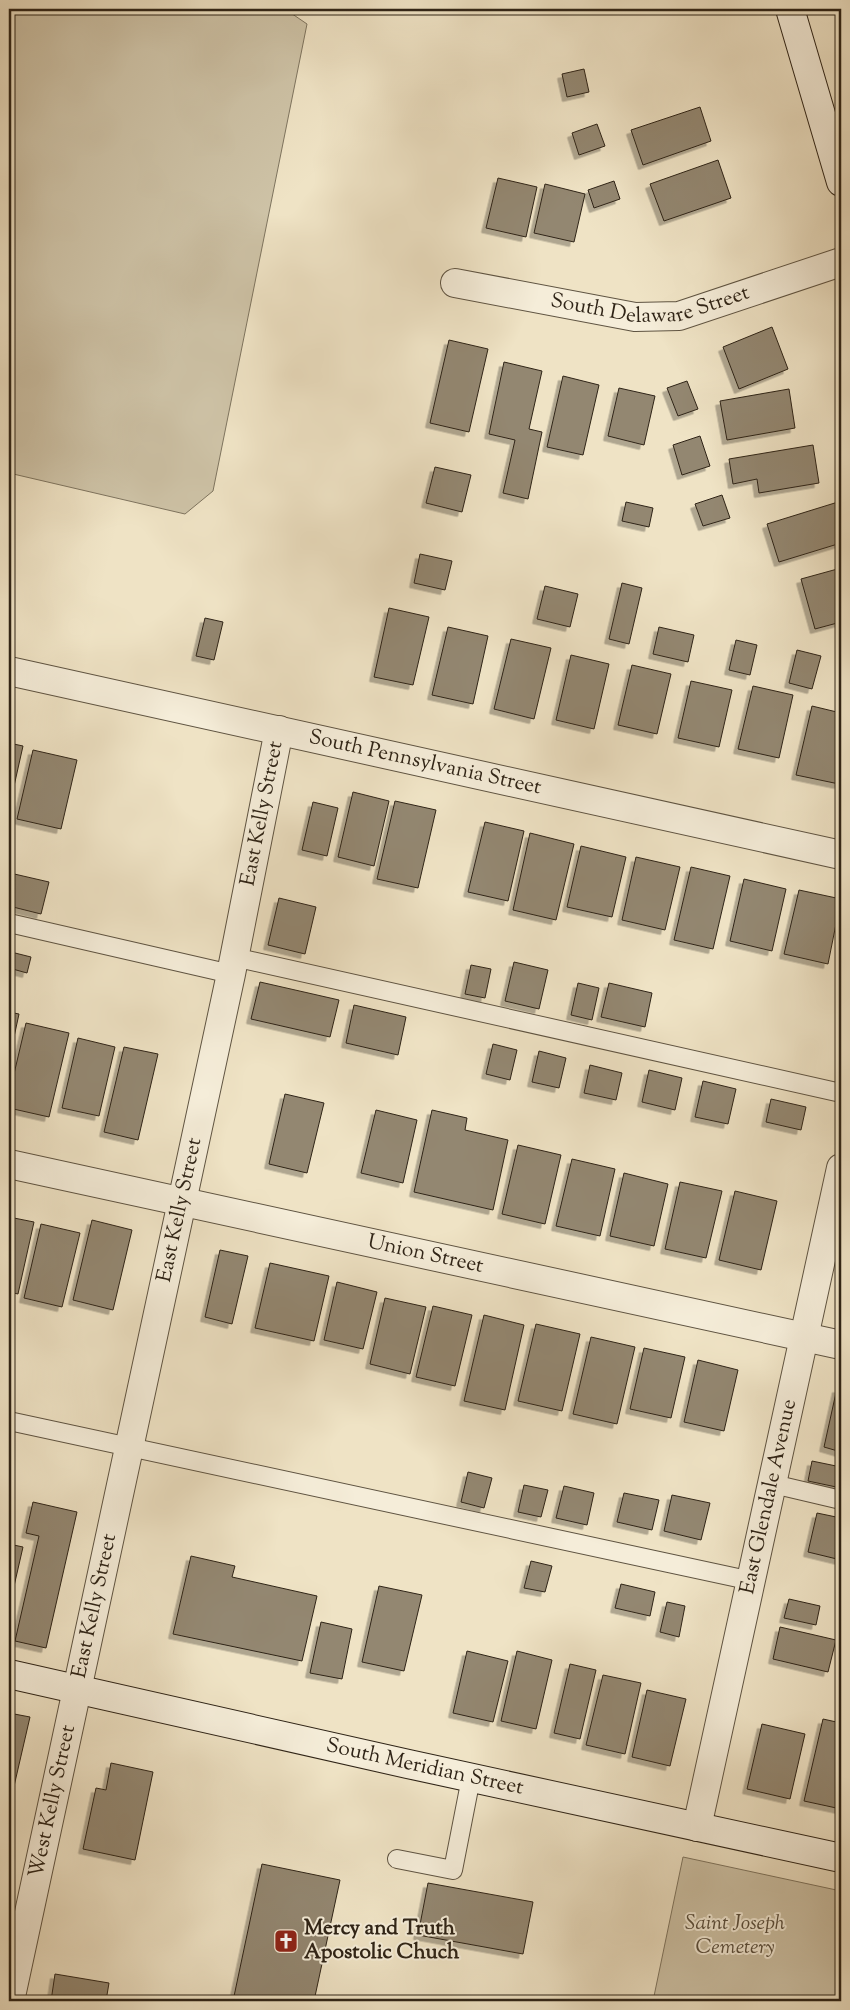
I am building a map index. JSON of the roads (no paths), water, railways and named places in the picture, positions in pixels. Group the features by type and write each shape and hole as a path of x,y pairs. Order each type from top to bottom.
{"street":[{"path":"790,9 841,182"},
{"name":"South Delaware Street","path":"455,283 623,316 656,318 679,316 841,262"},
{"name":"South Pennsylvania Street","path":"9,671 841,855"},
{"name":"East Kelly Street","path":"76,1689 232,966 279,730"},
{"name":"Union Street","path":"9,1164 841,1345"},
{"name":"East Glendale Avenue","path":"697,1827 841,1168"},
{"name":"South Meridian Street","path":"9,1674 471,1778 841,1858"},
{"name":"West Kelly Street","path":"10,2001 15,1946 76,1689"}],"lane":[{"path":"9,923 232,966 841,1094"},
{"path":"9,1421 752,1581"},
{"path":"773,1484 841,1500"},
{"path":"397,1859 453,1870 471,1778"}],"place":[{"name":"Mercy and Truth Apostolic Chuch","path":"286,1941"}],"park label":[{"name":"Saint Joseph Cemetery","path":"735,1936"}]}
